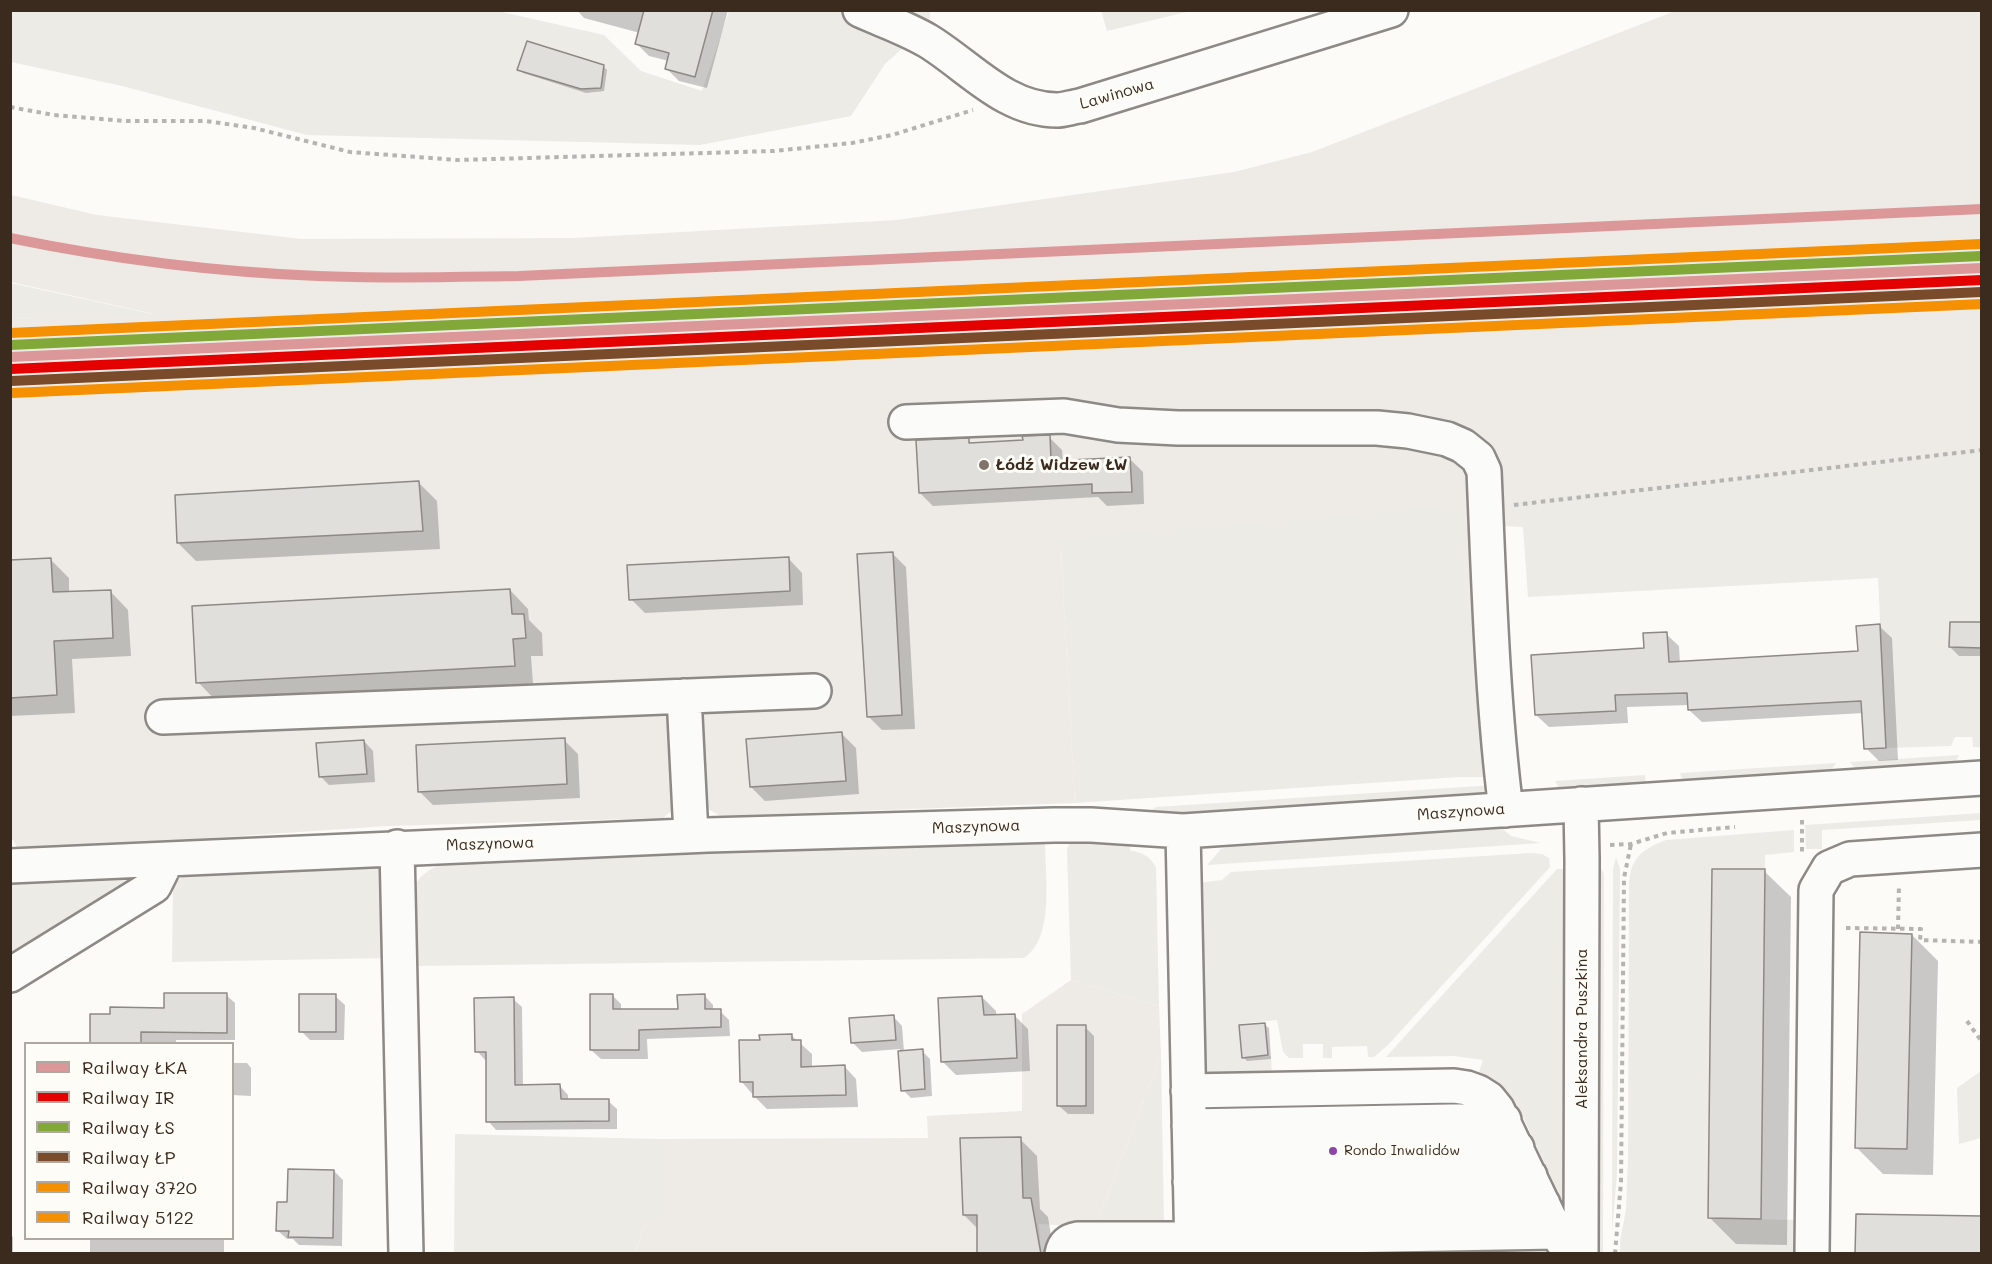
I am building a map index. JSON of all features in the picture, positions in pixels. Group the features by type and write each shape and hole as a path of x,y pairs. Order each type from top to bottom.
{"street":[{"name":"Lawinowa","path":"860,10 926,40 958,60 1004,95 1033,107 1058,110 1080,106 1391,10"},
{"path":"906,422 1064,416 1118,425 1178,428 1344,427 1408,430 1447,439 1463,446 1479,458 1484,471 1496,708 1506,810"},
{"path":"163,717 814,691"},
{"path":"684,696 691,835"},
{"name":"Maszynowa","path":"10,867 691,835 1054,825 1183,831 1982,778"},
{"name":"Aleksandra Puszkina","path":"1581,804 1581,1254"},
{"path":"1183,831 1190,1194"},
{"path":"398,848 406,1254"},
{"path":"1812,1254 1816,890 1829,868 1850,859 1982,850"},
{"path":"10,975 154,886 167,860"},
{"path":"1188,1091 1454,1086 1467,1088 1489,1099 1537,1189"},
{"path":"1062,1254 1064,1247 1070,1241 1190,1194 1537,1189"},
{"path":"1190,1194 1537,1189"},
{"path":"1190,1194 1537,1189"}],"path":[{"path":"10,107 54,115 125,121 206,121 254,128 350,152 457,160 774,151 852,143 891,135 963,114 1004,95"},
{"path":"1486,508 1982,450"},
{"path":"1615,1254 1621,1182 1624,878 1630,844"},
{"path":"1898,929 1899,884"},
{"path":"1844,928 1921,929 1920,940 1982,942"},
{"path":"1967,1021 1982,1042"}],"shaded area":[{"path":"493,10 604,35 641,71 702,91 729,11 930,11 930,24 885,64 851,116 700,145 307,135 122,86 11,62 11,11"},
{"path":"1101,10 1191,10 1191,11 1107,31"},
{"path":"1675,11 1981,11 1981,474 1523,527 1440,523 1061,550 1075,803 720,816 705,807 675,808 663,818 388,826 19,851 13,840 10,840 10,319 154,314 11,282 11,195 97,215 302,239 574,238 897,220 1234,172 1312,152"},
{"path":"11,283 157,315 11,319"},
{"path":"1981,452 1981,747 1973,747 1972,737 1955,737 1951,746 1886,748 1878,578 1528,597 1523,528 1498,502"},
{"path":"1477,503 1492,777 1459,777 1075,803 1061,550 1057,541 1089,535 1308,519"},
{"path":"1959,755 1955,764 1856,770 1850,762"},
{"path":"1836,763 1830,772 1683,781 1680,773"},
{"path":"1645,775 1646,784 1559,789 1555,781"},
{"path":"1495,785 1483,795 1238,811 1150,814 1150,811 1156,807"},
{"path":"1981,813 1981,820 1822,830 1822,849 1806,849 1805,825"},
{"path":"1499,826 1511,836 1541,843 1207,865 1221,849 1241,843"},
{"path":"1794,830 1794,852 1765,855 1765,869 1712,869 1708,1218 1795,1220 1794,1253 1620,1254 1626,1210 1628,1157 1629,886 1632,868 1638,856 1650,847 1666,840"},
{"path":"1075,839 1131,839 1130,850 1145,855 1156,867 1159,1006 1071,980 1067,850 1069,844"},
{"path":"1045,841 1047,888 1044,921 1034,949 1024,958 415,966 416,883 431,869 452,861"},
{"path":"1542,854 1549,858 1550,867 1388,1045 1374,1057 1368,1057 1367,1046 1332,1047 1332,1058 1323,1058 1323,1044 1303,1044 1303,1058 1289,1058 1283,1052 1277,1020 1239,1024 1242,1058 1271,1056 1272,1075 1202,1076 1199,883 1222,880 1231,872"},
{"path":"1616,857 1620,869 1617,1173 1612,1233 1613,869"},
{"path":"377,864 382,871 386,958 172,962 173,889 177,881 189,873"},
{"path":"1597,868 1604,874 1603,1253 1596,1254"},
{"path":"1557,869 1568,869 1567,1222 1552,1193 1557,1190 1522,1115 1516,1117 1478,1075 1483,1060 1454,1056 1386,1057"},
{"path":"126,875 128,884 11,966 11,878"},
{"path":"1071,980 1159,1006 1161,1055 1095,1227 1039,1224 1041,1253 635,1254 646,1221 659,1218 659,1139 928,1138 927,1116 1022,1111 1022,1014"},
{"path":"1161,1055 1164,1225 1095,1227"},
{"path":"1981,1071 1981,1138 1959,1144 1957,1088"},
{"path":"455,1134 659,1139 659,1219 646,1221 635,1253 454,1253"}],"building":[{"path":"644,10 713,10 695,77 665,69 669,53 635,44"},
{"path":"527,41 604,65 601,88 581,89 517,70"},
{"name":"Łódź Widzew ŁW","path":"1050,435 1051,461 1130,457 1132,492 1092,493 1092,484 919,493 916,440 969,438 969,443 1023,440 1022,436"},
{"path":"419,481 423,531 177,543 175,495"},
{"path":"893,552 902,715 867,717 857,554"},
{"path":"789,557 790,591 629,600 627,565"},
{"path":"51,558 53,592 111,590 113,638 54,641 57,695 10,698 10,560"},
{"path":"510,589 512,614 524,614 526,638 513,639 515,666 196,683 192,606"},
{"path":"1950,622 1982,622 1982,648 1949,647"},
{"path":"1880,624 1886,748 1864,749 1861,701 1688,710 1687,693 1615,695 1616,711 1535,715 1531,655 1644,648 1643,633 1667,632 1669,662 1858,651 1856,626"},
{"path":"842,732 846,781 750,787 746,739"},
{"path":"565,738 567,784 418,792 416,745"},
{"path":"364,740 367,774 319,777 316,743"},
{"path":"1712,869 1765,869 1761,1219 1708,1218"},
{"path":"1860,932 1912,934 1907,1149 1855,1148"},
{"path":"164,993 227,993 227,1033 141,1032 141,1042 90,1042 90,1014 110,1014 110,1007 164,1008"},
{"path":"299,994 336,994 336,1032 299,1032"},
{"path":"590,994 613,994 613,1009 678,1009 677,995 705,994 705,1009 721,1009 721,1027 639,1030 639,1050 590,1050"},
{"path":"982,996 984,1015 1015,1014 1017,1058 941,1062 938,998"},
{"path":"514,997 515,1085 560,1084 561,1099 609,1099 609,1121 486,1122 486,1052 475,1052 474,998"},
{"path":"894,1015 896,1040 851,1043 849,1018"},
{"path":"1265,1023 1268,1055 1242,1058 1239,1025"},
{"path":"1057,1025 1086,1025 1086,1106 1057,1106"},
{"path":"792,1034 792,1040 801,1040 801,1067 845,1065 846,1095 753,1097 753,1082 740,1082 739,1040 760,1040 759,1035"},
{"path":"923,1049 925,1089 901,1091 898,1051"},
{"path":"1021,1137 1023,1198 1031,1198 1041,1254 977,1254 977,1215 963,1215 960,1138"},
{"path":"288,1169 334,1170 333,1238 288,1237 289,1231 276,1231 277,1202 287,1202"},
{"path":"1856,1214 1982,1216 1982,1254 1855,1254"}],"rail line":[{"name":"ŁKA","path":"10,238 125,258 202,268 279,274 393,278 519,276 1982,209"},
{"name":"3720","path":"10,333 1981,244"},
{"name":"ŁS","path":"10,345 1981,256"},
{"name":"ŁKA","path":"10,357 1982,268"},
{"name":"IR","path":"11,369 1982,280"},
{"name":"ŁP","path":"11,381 1982,292"},
{"name":"5122","path":"12,393 1982,304"}],"place":[{"name":"Łódź Widzew ŁW","path":"984,465"},
{"name":"Rondo Inwalidów","path":"1333,1151"}]}
